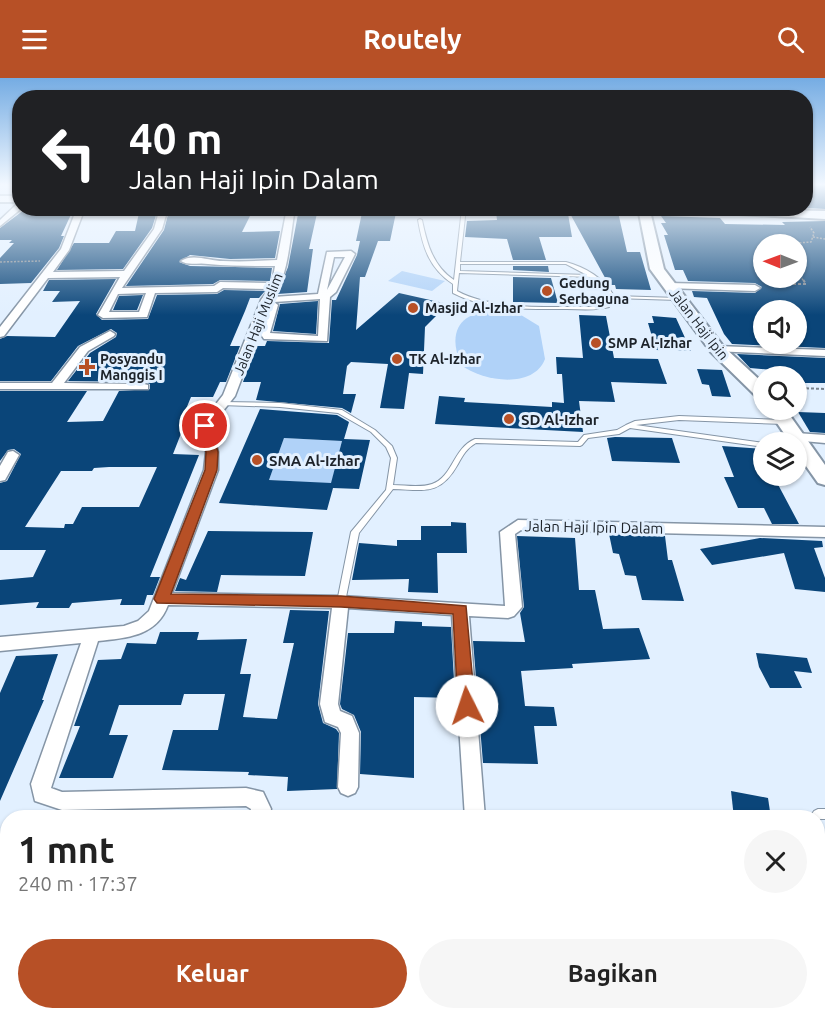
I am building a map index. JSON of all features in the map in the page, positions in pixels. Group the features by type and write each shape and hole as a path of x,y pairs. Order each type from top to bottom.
{"street":[{"path":"0,334 57,261 70,240 72,228"},
{"path":"151,291 143,315 104,315 115,291 138,261 159,228"},
{"name":"Jalan Haji Muslim","path":"0,644 92,637 136,630 144,626 158,610 211,470 212,452 205,426 232,390 276,286 288,228"},
{"name":"Jalan Haji Ipin","path":"653,228 667,269 670,287 717,350 753,384"},
{"name":"Jalan Haji Ipin","path":"656,228 656,234"},
{"path":"325,296 322,292 331,252 351,254 331,292 325,296 270,300 265,333 268,337 318,340 325,336 325,296"},
{"path":"185,261 212,261 219,264 282,263"},
{"path":"46,275 126,274"},
{"path":"115,291 217,289 220,285 276,286"},
{"path":"670,287 753,288"},
{"path":"0,316 14,316"},
{"path":"55,387 84,349 110,334"},
{"path":"717,350 825,353"},
{"path":"0,386 144,387"},
{"path":"807,436 825,439"},
{"path":"807,454 825,479"},
{"path":"0,477 13,455"},
{"name":"Jalan Haji Ipin Dalam","path":"162,599 341,602 507,612 514,608 507,532 518,525 825,532"},
{"path":"341,602 329,704 332,716 345,722 350,733 348,788"},
{"path":"460,609 474,810"},
{"path":"92,637 41,784 42,794 62,801 246,797 256,799 259,810"}],"lane":[{"path":"421,228 426,252 442,276 456,284"},
{"path":"462,228 455,292 465,300 498,305 600,308 607,306 612,297"},
{"path":"458,263 566,263 577,266 592,276 606,288 612,297"},
{"path":"457,272 592,276"},
{"path":"612,297 670,287"},
{"path":"223,404 280,405 340,411 366,427 388,446 394,458 390,487 384,500 355,532 341,602"},
{"path":"390,487 436,486 444,480 465,445 475,441 580,444 586,436 619,432 628,426 679,418 778,432"},
{"path":"679,418 686,434"},
{"path":"628,426 753,443"}],"path":[{"path":"807,242 811,242 814,228"},
{"path":"813,237 825,239"},
{"path":"0,262 57,261"},
{"path":"807,388 825,389"}],"shaded area":[{"path":"402,271 445,281 432,291 388,281"},
{"path":"498,310 521,315 539,326 545,359 539,369 530,375 506,380 481,375 461,365 455,341 460,324 475,314"},
{"path":"284,438 342,441 331,484 269,480"}],"building":[{"path":"0,228 65,228 59,248 31,283 0,284 0,258 14,243 9,243 12,240 0,240"},
{"path":"136,228 152,228 123,269 57,270 74,243 109,243 116,231 135,231"},
{"path":"165,228 244,228 242,232 280,231 275,258 230,259 190,255 179,262 190,266 272,268 270,281 220,280 213,284 126,286"},
{"path":"295,228 314,228 309,249 313,249 307,292 277,294 288,267"},
{"path":"359,228 393,228 390,241 378,241 365,277 360,277 356,330 399,293 448,304 425,327 423,374 409,373 404,409 380,408 388,364 351,362 347,366 343,394 356,394 351,413 342,408 256,400 261,382 243,382 256,346 265,346 267,341 329,343 332,300 336,300 357,255 360,241 356,241"},
{"path":"466,228 570,228 572,237 539,237 546,260 513,260 507,239 465,237"},
{"path":"578,228 622,228 627,252 640,252 651,290 616,289 615,285 609,285"},
{"path":"664,228 825,228 825,348 807,347 807,300 753,300 753,345 732,344 724,334 707,298 694,297 692,291 755,293 761,288 807,288 807,234 753,234 753,283 688,281 683,270 675,270 664,235 668,235"},
{"path":"513,266 548,266 549,272 513,270"},
{"name":"Gedung Serbaguna","path":"513,277 551,278 558,303 513,302"},
{"path":"116,279 96,314 102,320 148,319 157,295 217,294 224,290 265,291 259,298 250,298 230,346 240,346 226,382 220,382 213,397 191,397 179,426 184,426 173,454 199,455 150,577 160,577 153,595 147,595 144,605 120,605 122,599 72,603 69,608 36,608 39,602 0,605 0,580 33,577 46,550 0,550 0,483 7,481 21,454 14,449 8,450 0,461 0,391 87,391 67,422 103,421 119,391 150,389 150,384 144,382 68,381 90,353 116,337 117,333 111,329 78,346 51,381 0,381 0,339 7,336 55,337 80,301 52,302 60,291 43,291 49,280","holes":["109,467 157,467 139,507 82,507 73,524 65,524 64,528 25,527 61,471 92,471 94,468"]},
{"path":"143,295 137,310 113,310 119,296"},
{"path":"318,301 316,334 273,331 280,304"},
{"path":"579,315 606,316 614,358 658,359 667,384 611,382 615,402 579,401 583,432 435,424 439,396 465,398 464,402 552,407 552,402 564,403 562,374 557,374 556,357 583,358"},
{"path":"652,316 676,318 691,351 656,350 648,323 654,323"},
{"path":"737,354 825,358 825,383 807,383 807,366 753,366 753,368 750,368"},
{"path":"697,369 722,370 731,397 712,396 709,385 702,384"},
{"name":"SMA Al-Izhar","path":"260,409 337,415 349,422 344,439 370,440 359,489 333,488 327,510 219,503","holes":["284,438 342,441 331,483 269,480"]},
{"path":"807,412 825,413 825,433 810,432 803,420 807,420"},
{"path":"607,438 672,438 680,463 612,461"},
{"path":"722,446 753,448 753,486 779,486 799,524 772,524 764,508 738,508 724,477 734,477"},
{"path":"451,522 466,523 467,553 437,553 438,593 408,592 409,579 352,580 359,543 397,546 397,540 421,540 421,526 451,526"},
{"path":"208,531 313,532 305,576 221,575 217,592 175,591 180,578 186,580"},
{"path":"609,534 665,536 668,560 672,560 684,601 642,600 636,576 625,575 619,554 613,553"},
{"path":"517,536 575,538 579,590 595,590 603,629 639,628 650,659 572,664 573,668 521,671 525,706 554,707 557,726 534,726 538,764 483,763 473,641 525,642 520,613 524,607"},
{"path":"760,538 822,541 823,547 814,548 825,578 825,592 795,589 784,553 712,565 700,549"},
{"path":"290,610 329,611 318,704 323,723 336,729 339,733 337,789 287,791 288,777 248,775 249,772 162,770 173,730 218,730 225,694 184,694 181,705 119,705 109,735 128,735 113,778 59,778 80,726 74,726 98,660 121,659 127,643 156,644 160,632 199,632 197,640 247,639 240,674 251,674 243,717 277,719 294,643 283,643"},
{"path":"395,621 422,622 422,626 451,627 455,698 414,697 414,778 360,774 361,732 354,715 342,709 340,704 348,633 394,633"},
{"path":"756,653 807,658 812,673 794,671 802,688 770,688 759,667"},
{"path":"58,654 42,700 44,700 0,801 0,693 16,656"},
{"path":"731,791 768,798 770,810 733,810"}],"place":[{"name":"Gedung Serbaguna","path":"547,291"},
{"name":"Masjid Al-Izhar","path":"413,308"},
{"name":"SMP Al-Izhar","path":"596,343"},
{"name":"TK Al-Izhar","path":"397,359"},
{"name":"Posyandu Manggis I","path":"87,367"},
{"name":"SD Al-Izhar","path":"509,419"},
{"name":"SMA Al-Izhar","path":"257,460"}],"route":[{"path":"205,426 212,452 211,470 162,599 341,602 460,609 467,706"}]}
